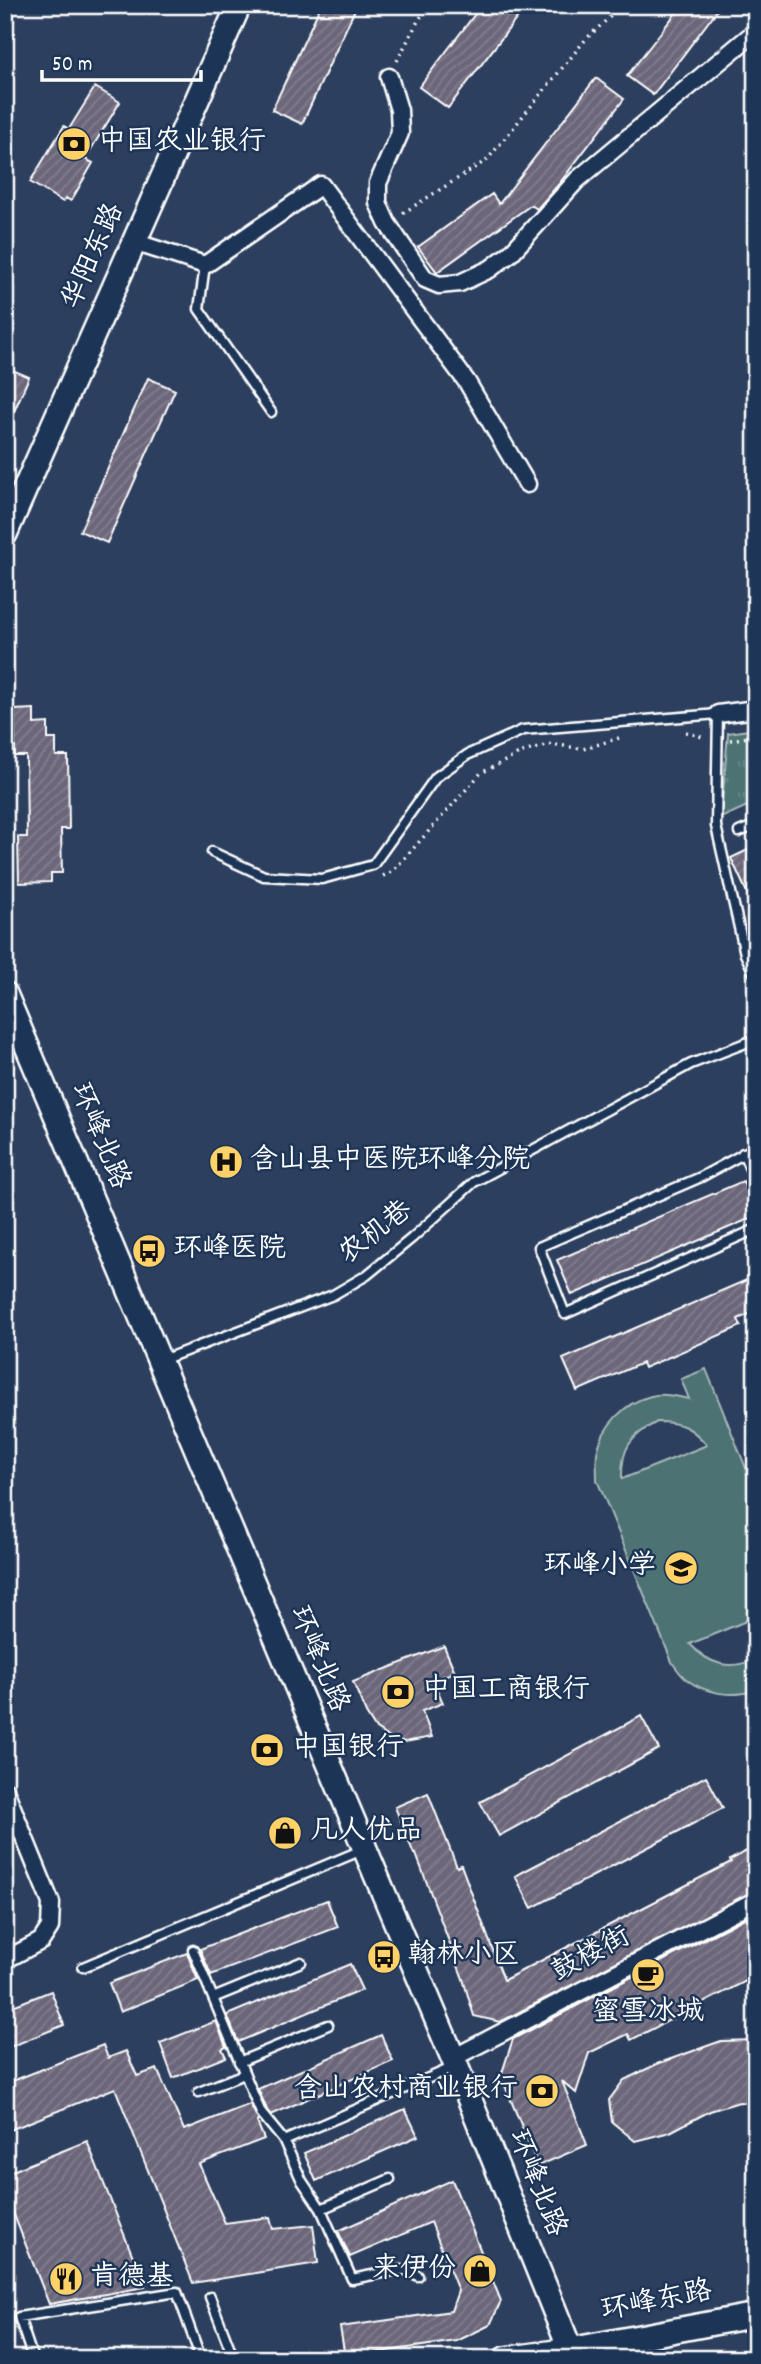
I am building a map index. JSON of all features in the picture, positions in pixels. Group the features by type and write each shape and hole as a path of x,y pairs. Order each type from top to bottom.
{"main road":[{"name":"华阳东路","path":"5,534 239,5"},
{"name":"环峰北路","path":"5,994 454,2062 572,2354"},
{"name":"环峰东路","path":"505,2359 572,2354 756,2315"}],"street":[{"path":"389,77 399,110 400,134 378,183 378,203 387,223 425,279 439,285 460,283 491,269 511,253 577,180 756,31"},
{"path":"134,242 205,265 321,184 467,382 527,484"},
{"path":"718,714 756,709"},
{"path":"5,1790 51,1903 50,1927 41,1941 5,1960"},
{"name":"鼓楼街","path":"454,2062 756,1900"}],"lane":[{"path":"205,265 199,309 271,412"},
{"path":"212,852 264,876 322,879 373,865 436,777 467,755 523,730 718,714 716,826 745,954 756,977"},
{"path":"740,832 756,825"},
{"name":"农机巷","path":"160,1361 333,1295 367,1275 474,1182 691,1064 756,1040"},
{"path":"756,1147 701,1177 539,1247 565,1314 756,1229"},
{"path":"743,1153 756,1182"},
{"path":"83,1967 364,1849"},
{"path":"193,1950 261,2113 284,2141 302,2181 321,2209 352,2279 398,2270 409,2270 418,2276"},
{"path":"213,1997 301,1962"},
{"path":"240,2062 328,2025"},
{"path":"284,2141 454,2062"},
{"path":"199,2092 244,2074"},
{"path":"321,2209 390,2179"},
{"path":"33,2359 19,2317 177,2292 201,2359"},
{"path":"210,2297 234,2359"}],"path":[{"path":"389,77 429,5"},
{"path":"387,223 486,160 586,39 623,5"},
{"path":"686,732 718,741 756,736"},
{"path":"375,879 393,871 481,773 495,764 552,744 583,749 621,738"}],"green space":[{"path":"756,729 756,802 721,818 728,733"},
{"path":"706,1369 756,1493 756,1617 690,1644 704,1657 720,1664 738,1665 756,1658 756,1690 738,1694 702,1688 686,1679 675,1667 597,1480 597,1456 609,1425 624,1410 641,1399 665,1395 689,1399 681,1379","holes":["657,1422 685,1427 707,1445 622,1479 623,1459 629,1444 648,1427"]}],"building":[{"path":"321,5 357,5 302,124 272,110"},
{"path":"482,5 527,5 448,108 419,87"},
{"path":"682,5 721,5 653,95 627,76"},
{"path":"596,78 624,99 558,185 537,209 531,205 437,272 418,247 492,194 499,204"},
{"name":"中国农业银行","path":"95,87 120,102 85,159 93,163 71,201 66,198 63,202 30,182 64,126 69,129"},
{"path":"5,367 29,377 5,432"},
{"path":"148,378 175,390 107,543 80,531"},
{"path":"34,709 34,724 48,723 48,739 56,739 56,756 68,756 69,829 61,829 62,873 51,873 51,882 19,883 18,837 27,837 26,756 15,756 14,710"},
{"path":"756,846 756,912 731,858"},
{"path":"743,1181 756,1216 572,1295 557,1260"},
{"path":"756,1276 756,1311 738,1319 741,1326 644,1368 642,1363 577,1391 563,1359"},
{"name":"中国工商银行","path":"444,1646 455,1672 433,1680 443,1703 422,1711 432,1737 405,1742 390,1738 376,1729 353,1682"},
{"path":"641,1716 659,1749 499,1836 480,1802"},
{"path":"706,1776 723,1808 532,1908 515,1876"},
{"path":"428,1793 457,1867 461,1865 504,1980 731,1862 730,1860 756,1846 756,1890 500,2022 474,2016 463,1979 416,1854 395,1807"},
{"path":"327,1900 338,1927 211,1975 200,1949"},
{"path":"756,1912 756,1976 631,2040 628,2034 589,2053 576,2093 562,2081 587,2145 538,2166 501,2076 513,2039"},
{"path":"187,1953 198,1980 120,2012 109,1983"},
{"path":"350,1964 362,1990 238,2042 227,2015"},
{"path":"51,1991 64,2025 5,2049 5,2009"},
{"path":"216,2021 226,2047 222,2049 226,2057 173,2078 160,2043"},
{"path":"381,2035 393,2061 271,2115 267,2110 258,2089"},
{"path":"756,2040 756,2104 739,2102 710,2111 670,2132 635,2141 612,2122 609,2100 624,2080 657,2064 721,2041"},
{"path":"103,2045 108,2058 126,2051 137,2076 157,2069 184,2130 250,2104 264,2139 199,2164 225,2223 270,2217 273,2229 313,2225 318,2263 193,2283 115,2088 5,2132 5,2084"},
{"path":"405,2109 418,2136 316,2181 304,2153"},
{"path":"87,2141 145,2287 49,2304 5,2192 5,2174"},
{"path":"452,2180 501,2301 490,2325 457,2341 345,2357 340,2327 451,2311 458,2291 431,2222 350,2257 338,2231"}],"place":[{"name":"中国农业银行","path":"74,144"},
{"name":"含山县中医院环峰分院","path":"226,1162"},
{"name":"环峰医院","path":"149,1251"},
{"name":"环峰小学","path":"681,1568"},
{"name":"中国工商银行","path":"398,1692"},
{"name":"中国银行","path":"267,1750"},
{"name":"凡人优品","path":"285,1833"},
{"name":"翰林小区","path":"384,1957"},
{"name":"蜜雪冰城","path":"648,1975"},
{"name":"含山农村商业银行","path":"542,2091"},
{"name":"来伊份","path":"480,2271"},
{"name":"肯德基","path":"66,2279"}]}
